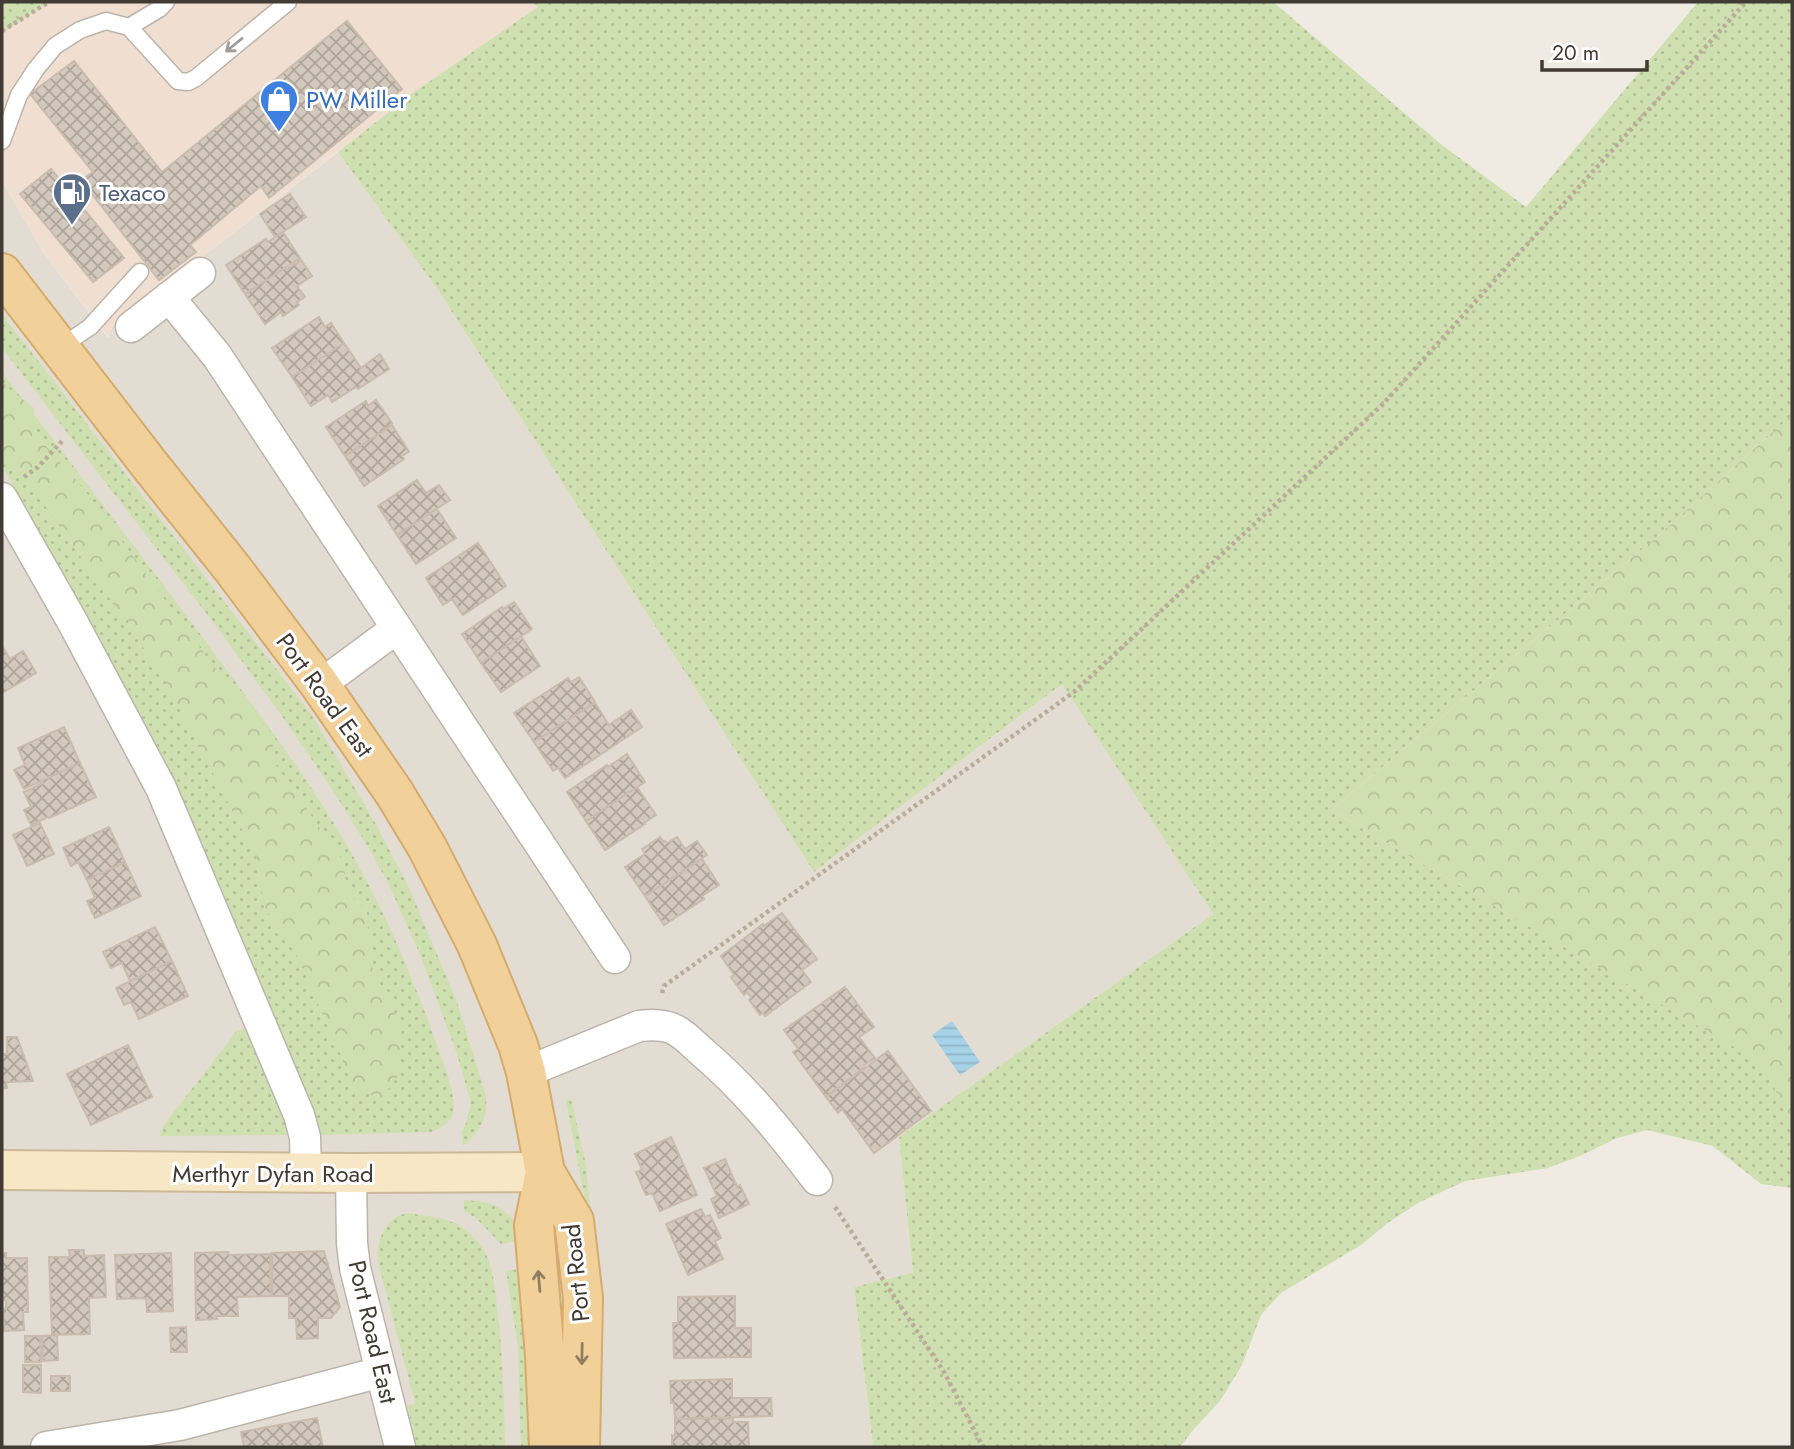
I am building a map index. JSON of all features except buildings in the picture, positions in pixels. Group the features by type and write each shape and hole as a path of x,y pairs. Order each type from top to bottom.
{"main road":[{"name":"Port Road East","path":"2,273 232,568 320,685 395,794 438,867 477,945 509,1022 526,1072 545,1172"},
{"name":"Port Road","path":"545,1172 534,1225 545,1356 549,1447"},
{"name":"Port Road","path":"545,1172 575,1221 583,1298 580,1447"}],"street":[{"path":"131,327 200,273"},
{"path":"169,297 217,356 615,958"},
{"path":"11,489 72,621 161,788 299,1115 305,1137 306,1173"},
{"path":"320,685 397,628"},
{"path":"526,1072 639,1026 671,1028 713,1061 764,1114 817,1180"},
{"name":"Merthyr Dyfan Road","path":"2,1170 545,1172"},
{"name":"Port Road East","path":"351,1173 355,1268 400,1447"},
{"path":"46,1447 180,1425 381,1372"}],"lane":[{"path":"129,27 166,2"},
{"path":"2,141 19,95 36,69 55,46 80,30 106,21 129,27 178,81 188,82 288,2"},
{"path":"59,348 90,327 140,272"}],"path":[{"path":"2,31 48,2"},
{"path":"655,1025 664,986 1074,692 1383,404 1746,2"},
{"path":"11,489 38,467 64,439"},
{"path":"817,1180 944,1372 983,1447"}],"shaded area":[{"path":"50,2 532,2 539,7 414,92 112,327 109,338 43,252 2,181 2,33"},
{"path":"338,152 438,290 814,872 1062,684 1213,914 899,1137 913,1274 854,1287 873,1447 2,1447 2,181 43,252 108,338 112,327"}],"green space":[{"path":"2,2 50,2 2,33"},
{"path":"532,2 1273,2 1442,145 1526,207 1698,2 1792,2 1792,415 1659,535 1331,810 1764,1064 1792,1126 1792,1188 1761,1184 1713,1146 1647,1130 1617,1138 1548,1168 1465,1181 1418,1203 1361,1245 1281,1293 1261,1315 1242,1365 1220,1401 1180,1447 873,1447 854,1287 913,1273 899,1137 1213,914 1062,684 814,872 438,290 338,152 414,92 538,7"},
{"path":"2,314 311,714 377,826 410,890 457,1002 485,1092 483,1122 475,1135 463,1146 462,1131 471,1102 456,1051 421,957 371,852 277,709 2,348"},
{"path":"2,372 260,715 315,793 348,847 405,962 448,1075 454,1108 450,1119 441,1127 432,1132 318,1135 199,838 101,647 2,465"},
{"path":"2,379 6,386 34,408 35,434 84,489 226,683 271,732 275,764 343,861 348,893 367,911 371,965 402,1027 399,1075 381,1099 355,1088 297,956 264,907 257,859 161,673 32,487 2,453"},
{"path":"1792,415 1792,1126 1763,1064 1331,810 1659,535"},
{"path":"248,1027 291,1135 159,1136 163,1126 236,1032"},
{"path":"571,1099 585,1160 597,1263 566,1100"},
{"path":"464,1200 485,1202 501,1209 513,1221 521,1240 501,1244 476,1218 464,1211"},
{"path":"408,1213 441,1219 460,1226 477,1240 488,1259 494,1283 501,1342 505,1447 417,1447 407,1406 415,1403 378,1262 384,1231 393,1219"},
{"path":"524,1268 534,1447 521,1447 518,1347 506,1271"}],"water":[{"path":"952,1021 980,1062 960,1075 932,1035"}],"place":[{"name":"PW Miller","path":"279,133"},
{"name":"Texaco","path":"72,226"}]}
